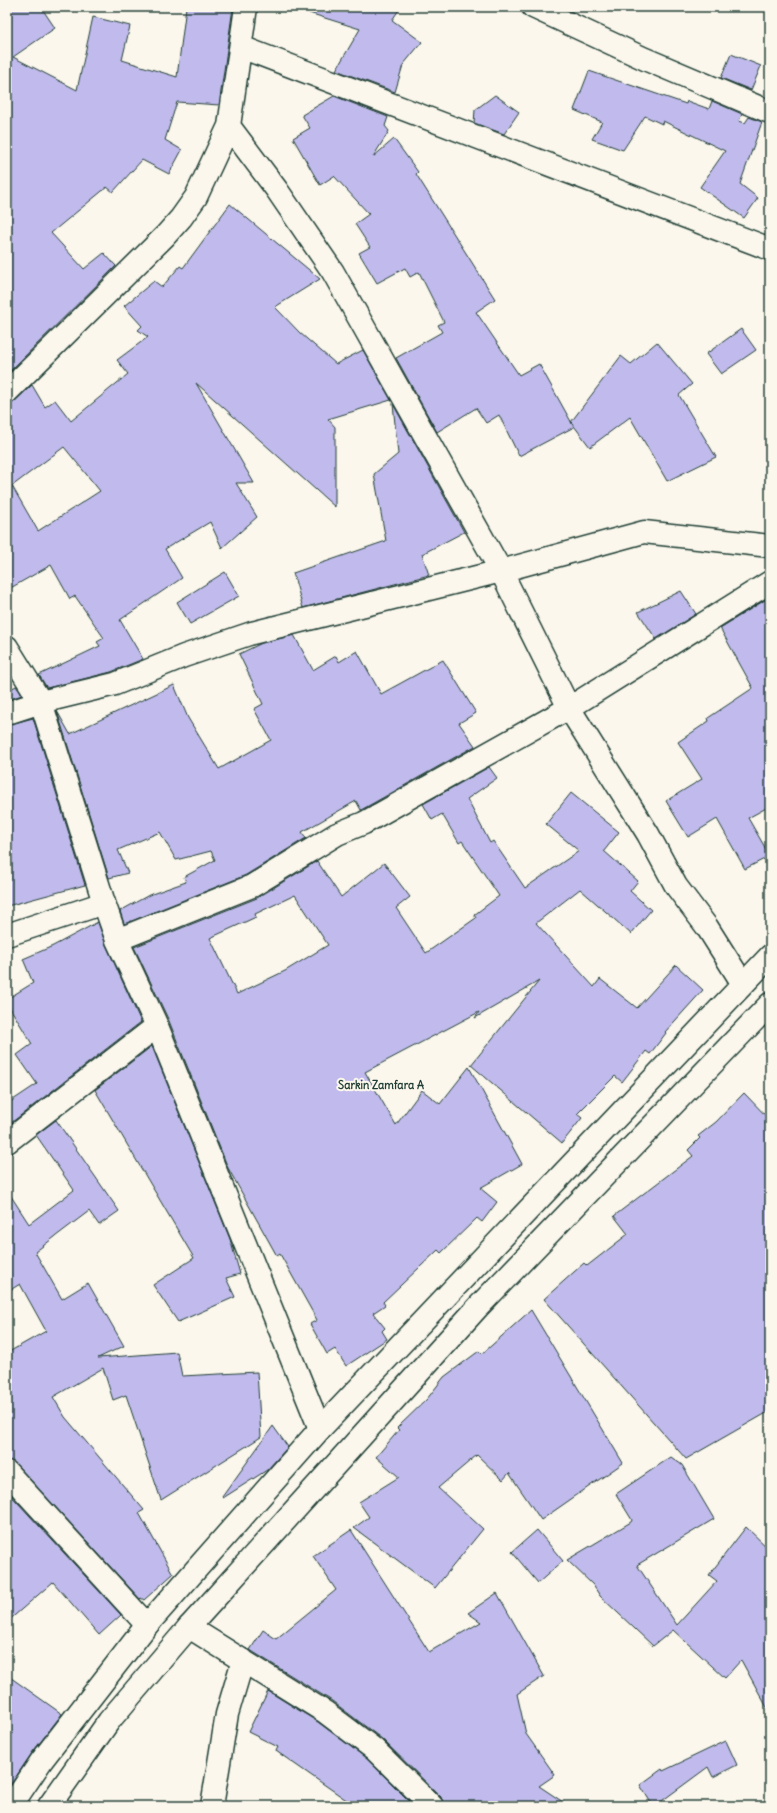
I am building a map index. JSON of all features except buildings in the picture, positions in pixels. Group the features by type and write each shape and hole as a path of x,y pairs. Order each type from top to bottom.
{"street":[{"path":"7,392 165,236 181,218 196,196 229,126 246,7"},
{"path":"533,7 644,59 770,112"},
{"path":"241,47 770,249"},
{"path":"229,126 277,190 333,272 501,571 569,708 648,834 676,886 707,927 743,984"},
{"path":"7,713 41,702 115,684 184,656 252,633 501,571 644,532 770,546"},
{"path":"117,940 252,886 337,834 364,823 569,708 770,582"},
{"path":"7,647 41,702 117,940 157,1026 320,1429"},
{"path":"7,935 104,903"},
{"path":"11,1806 42,1760 147,1626 320,1429 770,956"},
{"path":"49,1806 109,1721 188,1627 478,1307 768,1007"},
{"path":"7,1142 157,1026"},
{"path":"7,1472 147,1626"},
{"path":"188,1627 325,1712 374,1749 432,1806"},
{"path":"212,1806 227,1714 243,1660"}],"district":[{"name":"Sarkin Zamfara A","path":"381,1085"}]}
